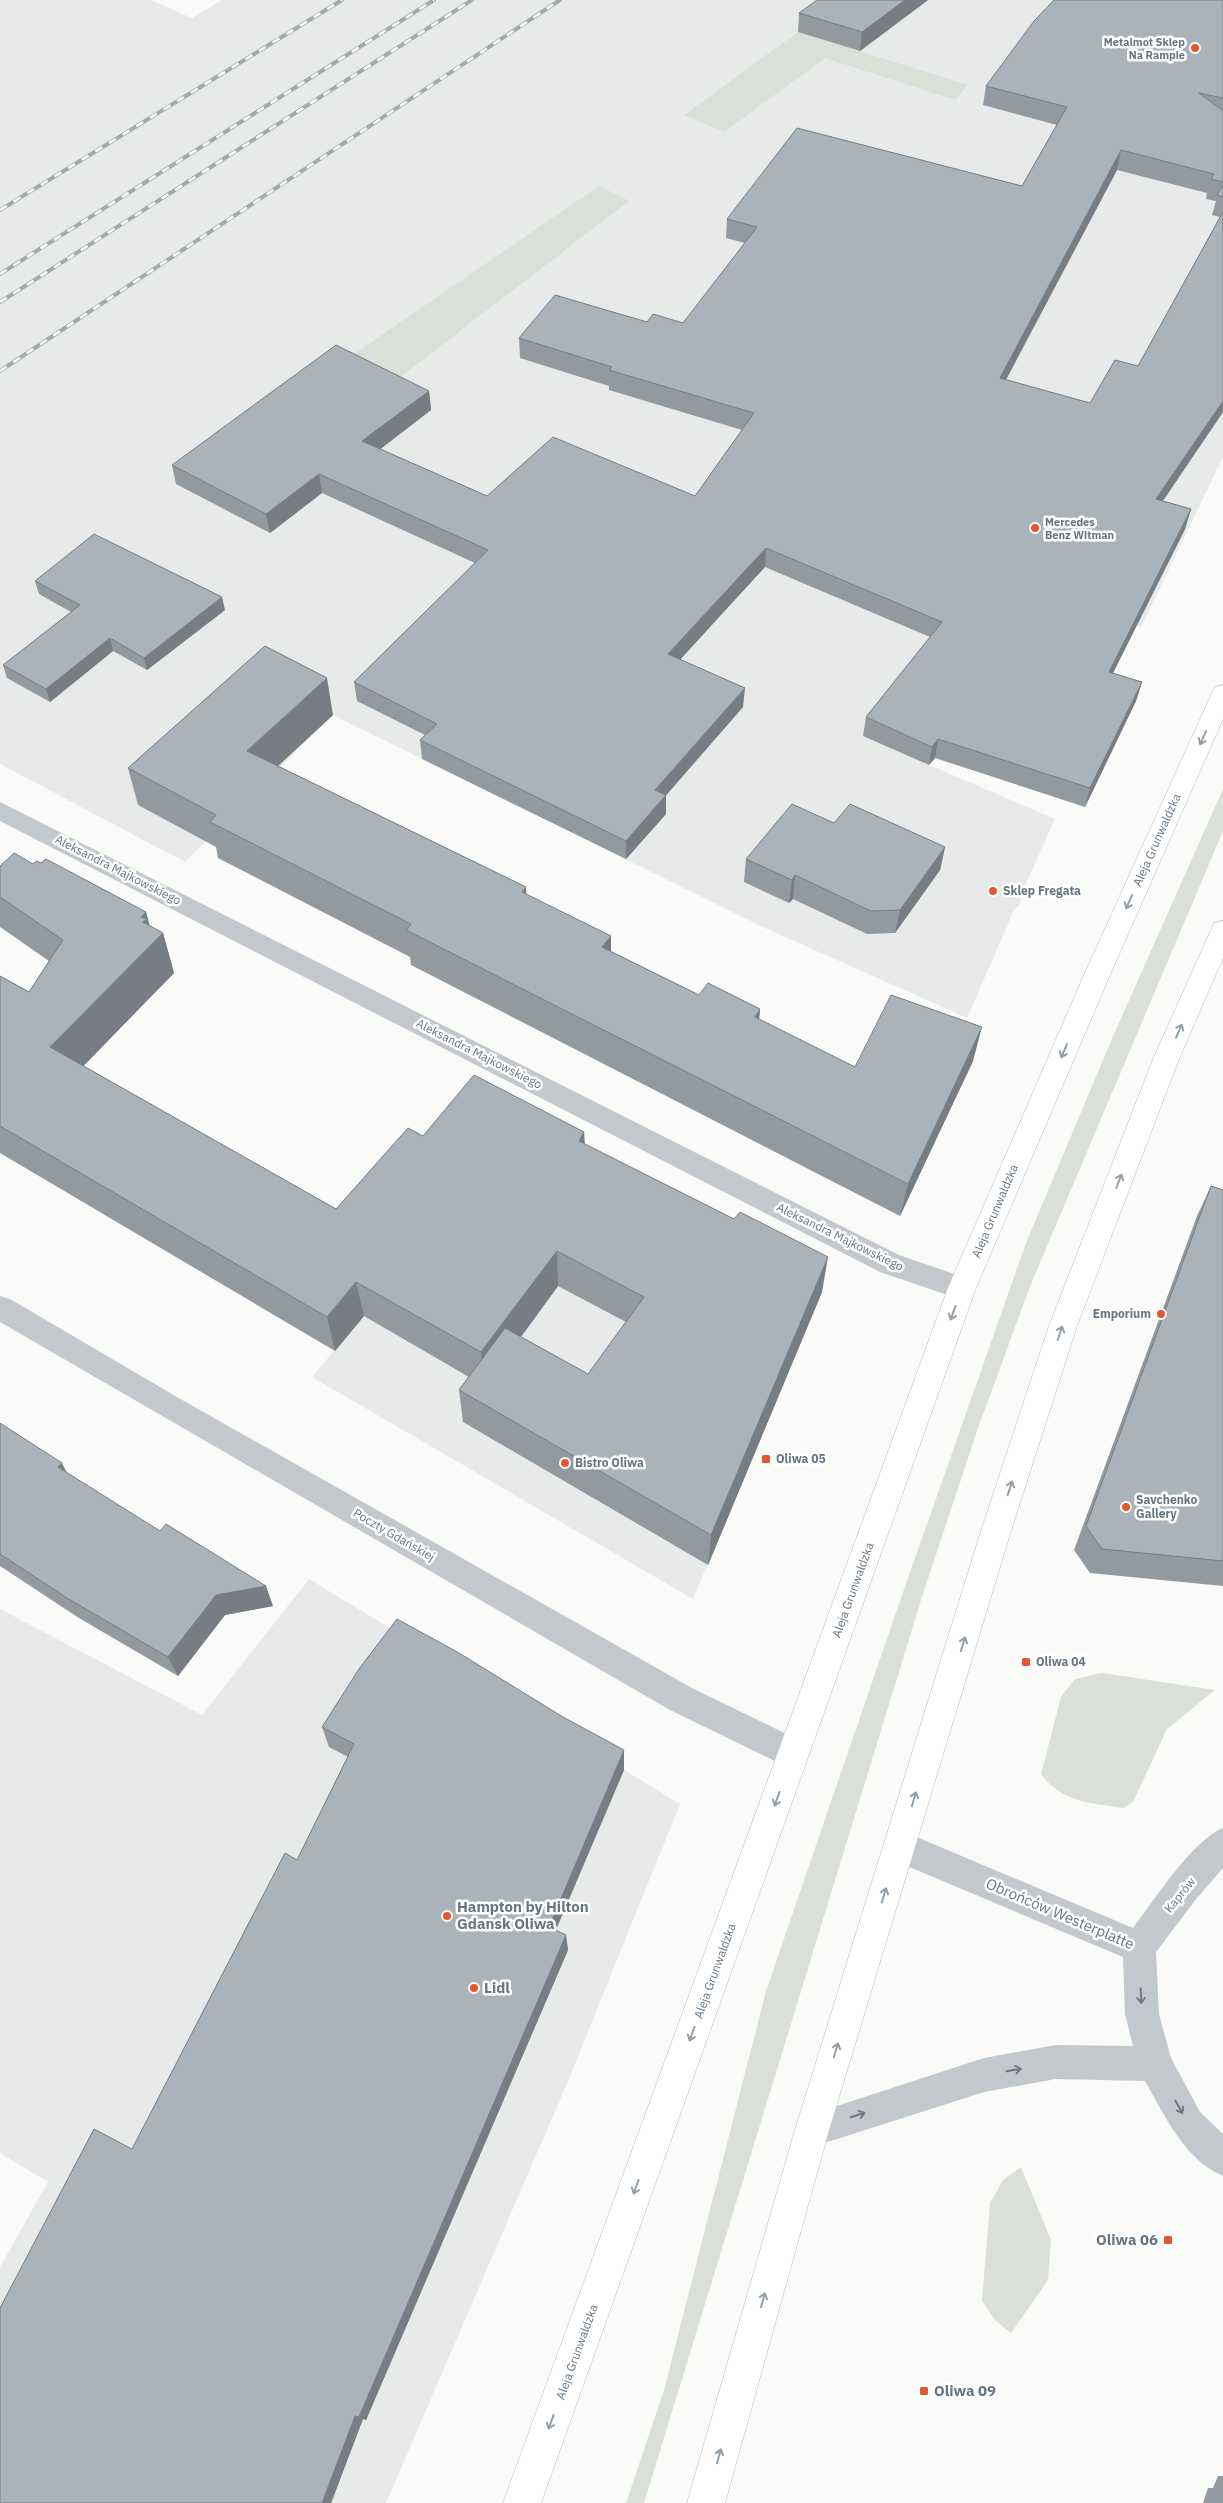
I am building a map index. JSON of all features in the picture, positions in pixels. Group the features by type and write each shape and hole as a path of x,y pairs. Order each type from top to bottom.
{"main road":[{"name":"Aleja Grunwaldzka","path":"522,2503 962,1288 1097,975 1223,693"},
{"path":"706,2503 812,2130 995,1534 1063,1326 1166,1059 1223,930"}],"street":[{"name":"Aleksandra Majkowskiego","path":"0,811 890,1264 962,1288"},
{"name":"Poczty Gdańskiej","path":"0,1308 167,1406 681,1699 794,1754"},
{"name":"Kaprów","path":"1139,1947 1185,1886 1223,1844"},
{"name":"Obrońców Westerplatte","path":"900,1846 1139,1947 1142,2014 1155,2064 1188,2124 1223,2158"},
{"path":"812,2130 984,2075 1056,2062 1155,2064"}],"shaded area":[{"path":"0,0 151,0 192,18 222,0 1223,0 1223,457 1141,627 1043,587 913,758 1055,819 1023,890 1020,904 1014,910 967,1018 765,928 333,715 185,862 0,764"},
{"path":"798,32 968,85 955,100 825,58 724,132 684,115"},
{"path":"599,186 629,201 386,388 338,365"},
{"path":"1223,789 1223,831 1031,1284 978,1428 921,1600 644,2503 626,2503 664,2390 766,1991 901,1598 1026,1243 1114,1034"},
{"path":"519,1129 824,1285 693,1599 312,1377"},
{"path":"309,1579 680,1804 568,2081 386,2503 0,2503 0,2267 48,2182 0,2153 0,1609 202,1715"},
{"path":"1102,1673 1215,1690 1167,1729 1133,1802 1124,1808 1089,1803 1068,1796 1049,1784 1041,1774 1061,1697 1075,1679"},
{"path":"1021,2167 1051,2240 1048,2280 1011,2333 995,2320 982,2301 990,2203 1003,2180"}],"building":[{"path":"817,0 905,0 862,32 799,13"},
{"path":"1054,0 1223,0 1223,98 1199,93 1223,111 1223,182 1211,179 1214,174 1121,150 1000,378 1090,403 1115,360 1138,366 1223,212 1223,401 1156,499 1191,509 1109,672 1142,682 1090,788 938,739 932,747 866,717 942,622 766,548 668,654 745,688 655,790 666,795 626,841 420,740 437,724 354,682 488,550 319,474 266,514 172,465 336,345 429,391 362,441 487,496 553,437 695,496 754,413 609,370 612,367 519,338 555,295 647,322 653,314 683,323 757,227 727,219 797,128 1022,186 1067,107 986,86 1034,21"},
{"path":"1223,185 1223,197 1217,195"},
{"path":"94,534 222,597 144,658 110,638 46,689 3,665 80,605 35,581"},
{"path":"265,646 327,678 247,751 526,887 522,892 611,936 602,947 699,995 708,983 760,1009 755,1017 855,1067 891,995 982,1027 908,1184 406,930 411,924 210,822 216,815 128,768"},
{"path":"792,804 834,823 850,804 945,847 900,910 871,911 795,875 792,880 746,859"},
{"path":"14,853 33,864 36,861 41,863 46,859 146,912 141,917 147,919 143,922 163,933 50,1047 336,1209 408,1128 423,1136 474,1075 584,1132 579,1141 734,1219 740,1212 828,1257 711,1535 459,1390 505,1328 588,1374 644,1297 557,1251 481,1352 356,1282 327,1317 0,1126 0,976 29,992 63,940 0,897 0,866"},
{"path":"1211,1186 1223,1190 1223,1561 1102,1549 1086,1526"},
{"path":"0,1423 62,1463 58,1467 160,1531 166,1524 266,1586 216,1595 168,1657 67,1598 0,1554"},
{"path":"397,1619 459,1653 563,1717 624,1750 549,1927 566,1935 359,2417 355,2416 322,2503 0,2503 0,2308 94,2129 132,2149 285,1853 297,1860 354,1744 322,1727 359,1669"}],"railway":[{"path":"0,210 342,0"},
{"path":"0,274 434,0"},
{"path":"0,302 472,0"},
{"path":"0,371 560,0"}],"place":[{"name":"Metalmot Sklep Na Rampie","path":"1195,48"},
{"name":"Mercedes Benz Witman","path":"1035,528"},
{"name":"Sklep Fregata","path":"993,891"},
{"name":"Emporium","path":"1161,1314"},
{"name":"Oliwa 05","path":"766,1459"},
{"name":"Bistro Oliwa","path":"565,1463"},
{"name":"Savchenko Gallery","path":"1126,1507"},
{"name":"Oliwa 04","path":"1026,1662"},
{"name":"Hampton by Hilton Gdansk Oliwa","path":"447,1916"},
{"name":"Lidl","path":"474,1988"},
{"name":"Oliwa 06","path":"1168,2240"},
{"name":"Oliwa 09","path":"924,2391"}]}
